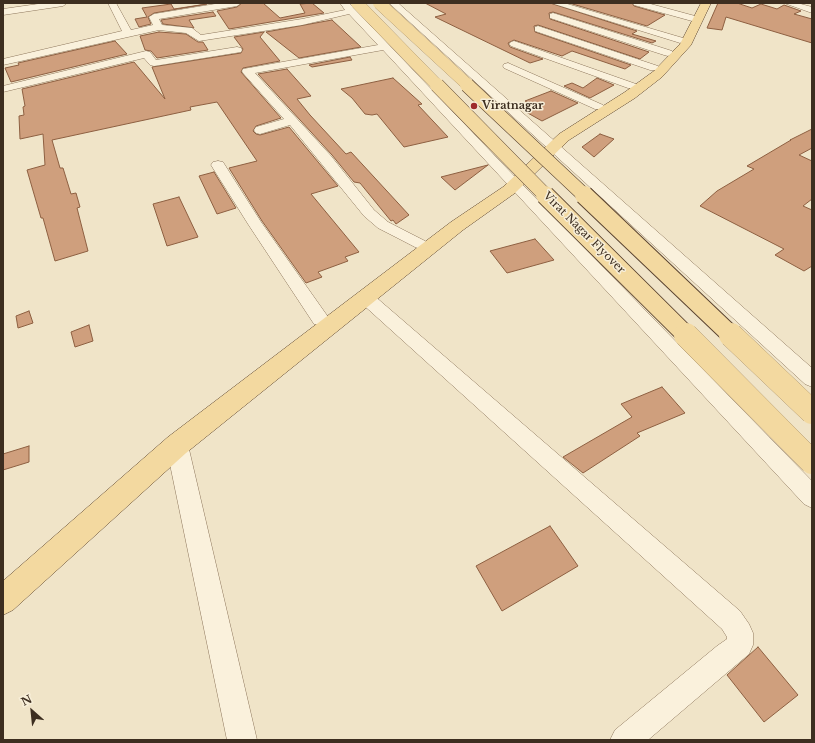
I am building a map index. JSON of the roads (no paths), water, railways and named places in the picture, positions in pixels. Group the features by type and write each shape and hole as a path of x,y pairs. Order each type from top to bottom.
{"main road":[{"path":"379,3 548,160 812,412"},
{"path":"3,600 177,445 512,182 550,145 630,95 658,74 685,45 706,3"},
{"name":"Virat Nagar Flyover","path":"351,6 593,241 812,462"},
{"path":"550,145 556,134 632,86 654,68 674,46 696,10"},
{"path":"3,583 169,438 320,319 420,244 512,182"}],"street":[{"path":"3,12 33,5 63,3"},
{"path":"112,3 128,33"},
{"path":"159,27 154,17 237,3"},
{"path":"393,3 812,379"},
{"path":"555,3 585,12 674,46"},
{"path":"637,3 696,10"},
{"path":"788,3 812,10"},
{"path":"585,12 599,5"},
{"path":"3,62 159,27 189,30 199,38 302,22 351,6 384,47 812,497"},
{"path":"553,16 674,46"},
{"path":"538,30 654,68"},
{"path":"514,44 632,86"},
{"path":"384,47 247,70 292,120 372,216 383,225 420,244"},
{"path":"3,90 146,54 154,63 237,50"},
{"path":"508,66 599,108"},
{"path":"260,130 292,120"},
{"path":"218,165 255,224 320,319"},
{"path":"365,297 731,620 740,633 740,645 625,740"},
{"path":"177,445 242,740"}],"place":[{"name":"Viratnagar","path":"474,106"}]}
